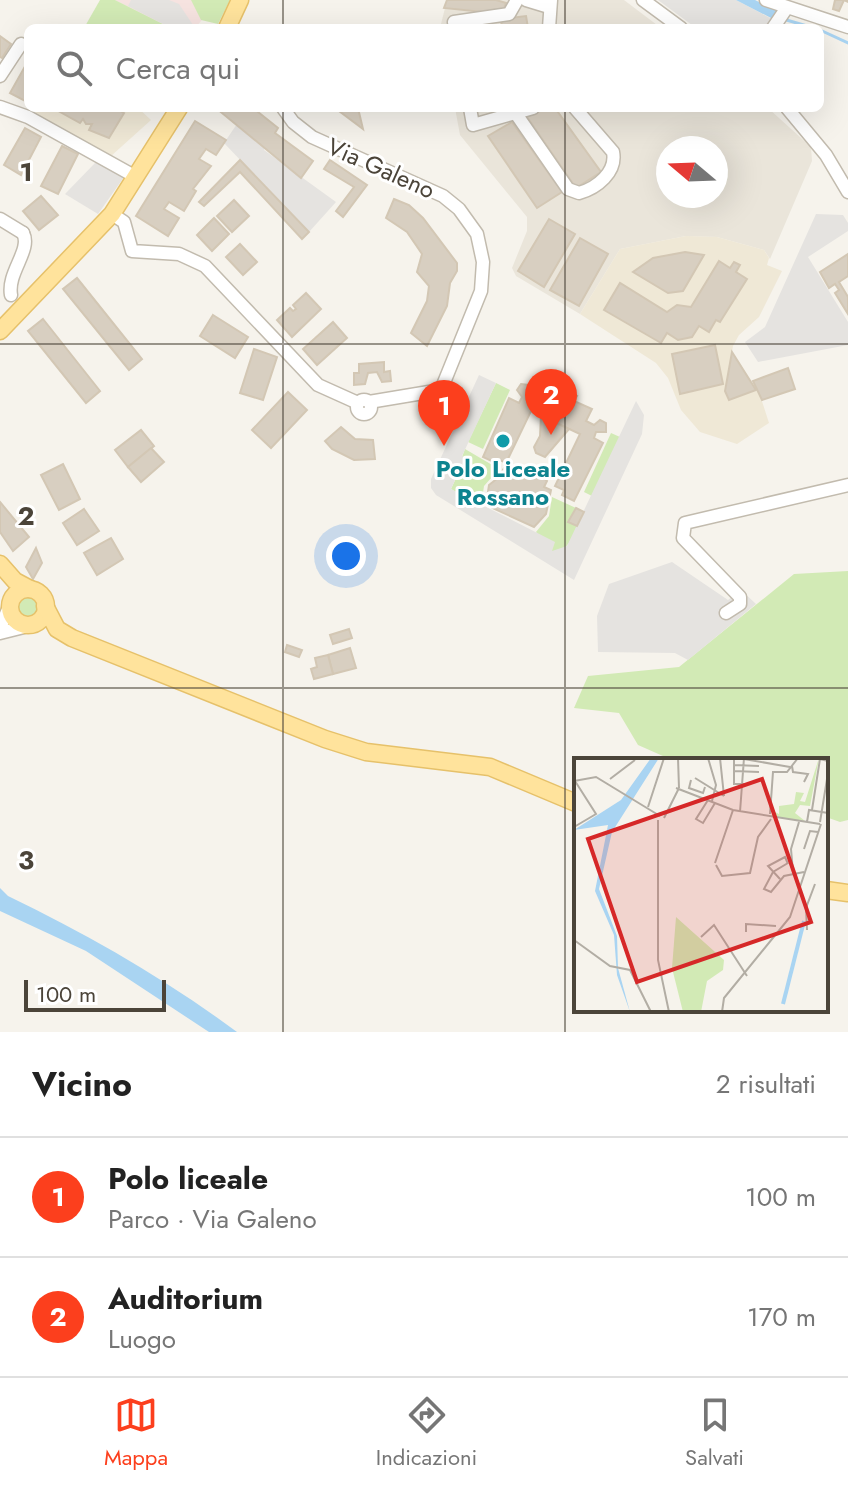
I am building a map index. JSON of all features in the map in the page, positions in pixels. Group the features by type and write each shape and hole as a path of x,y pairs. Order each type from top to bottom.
{"main road":[{"path":"229,24 240,0"},
{"path":"0,331 11,296 112,214 177,112"},
{"path":"0,565 15,581 40,595 57,629 72,638"},
{"path":"0,565 10,589 10,604 17,622 72,638 347,747 490,767 574,802"},
{"path":"10,604 18,592 30,589"},
{"path":"28,626 39,622 45,606"},
{"path":"828,890 848,893"}],"street":[{"path":"454,24 496,22 509,14 517,0"},
{"path":"526,0 550,4 549,24"},
{"path":"643,0 676,24"},
{"path":"766,0 780,19 822,24"},
{"path":"824,24 848,27"},
{"path":"0,76 21,44"},
{"path":"0,107 28,117 136,177"},
{"name":"Via Galeno","path":"112,214 124,222 132,251 171,253 194,259 205,266 318,385 364,402 441,390 481,291 482,250 469,221 451,201 312,137 286,112"},
{"path":"471,112 473,125 511,112"},
{"path":"515,112 568,189 579,193 605,177 613,168 615,159 613,152 578,112"},
{"path":"790,112 826,155 848,192"},
{"path":"0,219 23,233 25,246 10,280 11,296"},
{"path":"0,275 14,258 23,233"},
{"path":"726,613 740,604 740,597 683,538 685,523 848,485"},
{"path":"10,604 0,630 28,626"}],"shaded area":[{"path":"115,0 219,0 198,24 163,24"},
{"path":"131,0 169,0 179,4 192,24 163,24 128,6"},
{"path":"447,0 624,0 656,24 441,24"},
{"path":"658,0 736,0 781,24 691,24"},
{"path":"142,112 151,120 111,156 35,114"},
{"path":"456,112 772,112 811,147 812,161 770,259 764,250 717,237 686,236 620,249 580,314 516,276 512,268 527,231 527,217 460,135"},
{"path":"237,124 266,146 264,150 336,202 309,232 224,143"},
{"path":"96,162 124,177 98,214 65,194"},
{"path":"816,214 843,215 848,223 848,231 808,257 848,322 848,345 758,362 745,342 765,327"},
{"path":"686,236 717,237 764,250 769,258 767,265 782,271 759,317 739,335 733,346 725,391 729,399 758,389 769,423 737,444 700,432 681,410 668,378 656,363 580,314 620,249"},
{"path":"479,375 496,383 462,456 465,458 451,489 555,542 552,551 567,546 636,401 644,415 642,434 574,580 436,495 431,488 431,479"},
{"path":"672,562 728,600 741,590 756,604 688,660 675,653 598,652 597,616 609,584"}],"green space":[{"path":"100,0 115,0 163,24 86,24"},
{"path":"191,0 230,0 218,24 201,20"},
{"path":"496,383 510,390 483,449 468,442"},
{"path":"611,433 620,437 592,496 584,492"},
{"path":"465,449 499,469 484,486 481,507 451,489 465,459 462,457"},
{"path":"552,497 576,508 569,522 577,526 573,536 565,547 557,551 551,551 536,532 549,516"},
{"path":"848,571 848,820 840,822 828,818 828,758 667,758 638,745 619,713 574,708 588,676 679,667 794,574"},
{"path":"27,595 38,602 39,607 32,618 27,619 16,612 15,607 22,596"}],"water":[{"path":"736,0 755,0 779,12 773,19"},
{"path":"0,888 8,896 68,926 154,976 237,1032 209,1032 86,951 0,911"}],"building":[{"path":"447,0 496,0 506,3 502,14 444,8"},
{"path":"835,0 844,0 839,11 833,9"},
{"path":"526,16 527,24 502,24 501,19"},
{"path":"0,36 11,44 2,58 0,57"},
{"path":"24,68 24,100 10,93"},
{"path":"60,112 124,113 109,138 89,130 92,124 86,124 83,119 80,123"},
{"path":"221,112 258,112 278,128 275,133 313,161 301,178"},
{"path":"340,112 359,112 363,129"},
{"path":"535,112 558,112 601,172 576,188 527,117"},
{"path":"195,121 226,140 216,155 206,149 199,159 211,166 193,189 196,191 184,211 169,202 164,209 179,218 168,236 136,216"},
{"path":"512,122 562,192 537,208 488,136"},
{"path":"25,128 41,137 21,175 4,165"},
{"path":"62,146 78,154 58,194 41,186"},
{"path":"240,160 309,232 302,239 240,172 204,206 199,202"},
{"path":"330,160 367,185 343,217 336,211 354,187 324,169"},
{"path":"41,196 58,215 39,230 23,211"},
{"path":"394,199 409,205 423,218 457,263 447,306 427,346 411,333 427,301 429,286 417,272 422,254 407,232 386,218"},
{"path":"234,200 249,216 232,232 217,216"},
{"path":"214,218 229,234 212,251 197,235"},
{"path":"549,219 575,234 544,287 518,271"},
{"path":"580,238 608,254 579,306 550,290"},
{"path":"240,244 257,262 243,275 226,257"},
{"path":"685,252 704,255 683,291 668,293 633,272 653,258"},
{"path":"848,254 848,276 839,282 848,297 848,314 835,293 839,290 835,284 829,288 820,272"},
{"path":"719,261 730,268 734,262 740,265 736,272 747,279 720,322 716,320 709,332 699,326 692,337 678,340 667,333 661,343 604,310 620,283 667,312 677,305 691,307"},
{"path":"77,278 142,359 129,370 63,289"},
{"path":"306,293 321,309 292,337 277,320 290,308 293,311 296,309 293,305"},
{"path":"213,315 248,337 235,358 200,336"},
{"path":"43,319 100,391 86,403 28,331"},
{"path":"333,322 347,338 317,365 303,349"},
{"path":"715,345 723,384 680,394 672,354"},
{"path":"254,349 277,357 263,400 240,393"},
{"path":"732,352 756,390 729,400 725,391"},
{"path":"384,362 384,372 390,371 391,381 382,382 377,372 368,373 365,384 354,385 354,373 359,373 359,364"},
{"path":"788,368 795,389 762,400 753,381"},
{"name":"Polo Liceale Rossano","path":"521,384 528,385 530,395 537,398 543,385 561,394 563,389 577,396 574,401 592,409 586,421 594,425 600,420 606,423 606,432 596,432 594,438 603,443 574,501 562,495 564,490 555,486 580,434 531,411 506,463 498,459 496,463 483,457 509,398 519,403 522,397 517,390"},
{"path":"288,392 307,410 271,448 252,430"},
{"path":"541,416 569,429 545,457 536,453 534,447 540,436"},
{"path":"341,427 355,439 373,440 375,459 354,460 332,449 325,441"},
{"path":"141,430 154,446 128,467 115,450"},
{"path":"151,448 164,462 141,482 128,467"},
{"path":"63,464 80,499 59,510 41,475"},
{"path":"514,466 535,470 547,481 544,487 551,490 546,514 534,527 486,505 489,485 504,468 511,471"},
{"path":"0,502 29,537 13,551 0,532"},
{"path":"576,508 584,512 577,526 568,522"},
{"path":"84,509 99,531 77,545 63,523"},
{"path":"111,538 123,559 97,575 84,553"},
{"path":"36,548 42,563 33,579 26,567"},
{"path":"349,629 352,638 333,644 330,635"},
{"path":"287,645 302,650 299,657 285,652"},
{"path":"350,648 356,668 333,674 328,655"},
{"path":"328,655 333,674 314,679 311,669 317,667 315,658"}],"waterway":[{"path":"783,19 800,24"},
{"path":"824,32 848,43"}],"place":[{"name":"Auditorium","path":"551,435"},
{"name":"Polo Liceale Rossano","path":"503,441"},
{"name":"Polo liceale","path":"444,446"}]}
